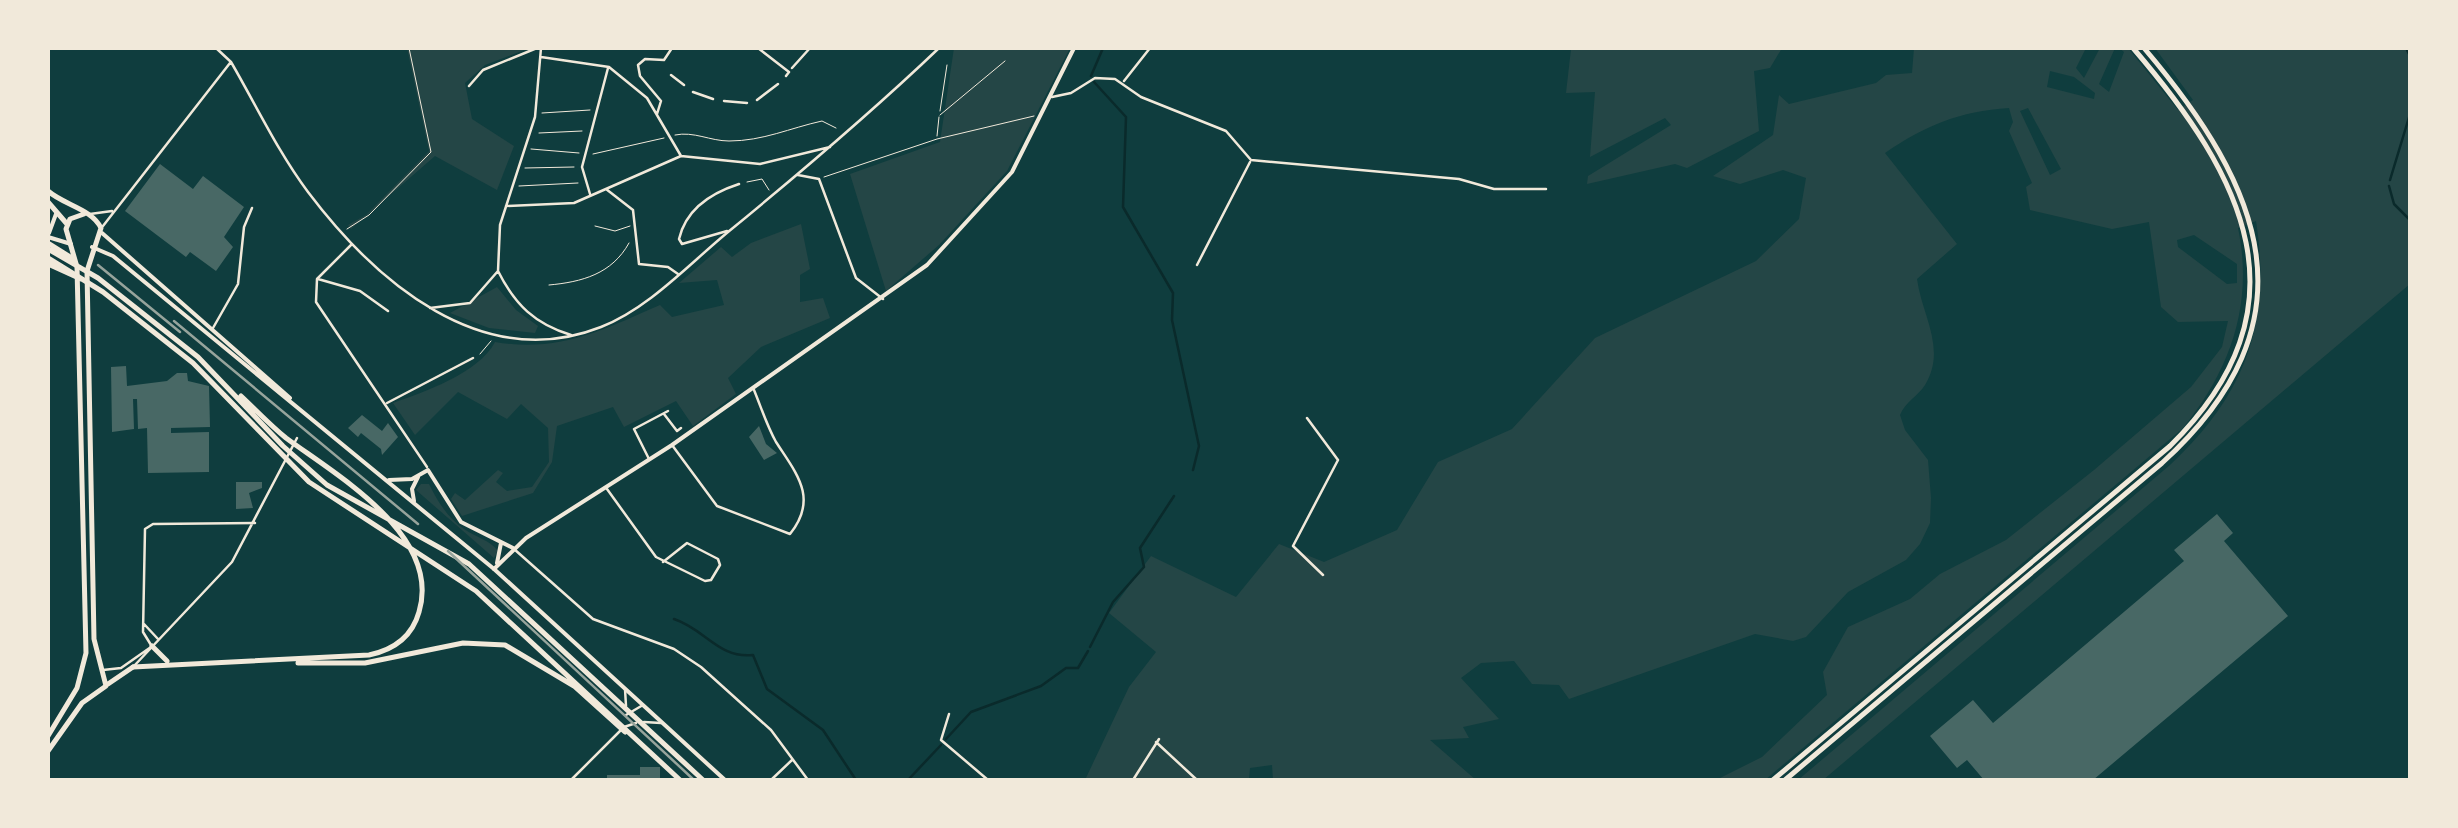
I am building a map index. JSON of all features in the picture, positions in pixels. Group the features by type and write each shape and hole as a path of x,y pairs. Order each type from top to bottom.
{"main road":[{"path":"494,570 513,548 754,389 883,299 943,250 1000,188 1020,159 1074,48"},
{"path":"2134,48 2185,105"},
{"path":"1788,780 2147,476 2201,425 2232,378 2250,328 2256,270 2247,224 2226,158 2144,48"},
{"path":"48,191 100,223 102,233 301,408"},
{"path":"48,202 67,224 77,267 86,642 80,680 48,736"},
{"path":"48,239 57,218 55,209"},
{"path":"48,239 76,215 88,214"},
{"path":"1773,780 2156,458 2196,420 2225,375 2242,326 2248,270 2247,224"},
{"path":"102,233 92,247 86,272 93,590 96,651 106,686"},
{"path":"48,239 81,249 92,247 113,256 414,501 725,780"},
{"path":"48,239 198,357 277,430 373,502 414,560 422,597 408,634 378,653 337,661"},
{"path":"48,261 104,292 193,363 309,482 476,591 680,780"},
{"path":"198,357 327,485 436,542 487,578 703,780"},
{"path":"414,501 412,489 418,477 428,470 456,517 513,548"},
{"path":"389,480 418,477"},
{"path":"494,570 501,543"},
{"path":"48,751 93,694 133,666 337,661 366,664 463,643 505,645 574,686 674,774"},
{"path":"152,646 162,660 173,664"},
{"path":"82,672 94,666 103,670"},
{"path":"80,680 84,690 93,694"}],"street":[{"path":"216,48 231,62 308,191 353,243 444,319 491,336 534,340 573,336 630,312 830,147 939,48"},
{"path":"429,308 470,303 498,271 504,206 536,116 539,48 483,70 469,86"},
{"path":"660,62 672,48"},
{"path":"758,48 789,72 786,76"},
{"path":"792,68 810,48"},
{"path":"1123,82 1150,48"},
{"path":"541,57 609,66 637,88 682,156"},
{"path":"656,115 662,101 640,76 638,65 645,58 660,62"},
{"path":"102,233 113,211 231,62"},
{"path":"660,62 663,69"},
{"path":"590,194 582,167 609,66"},
{"path":"671,76 684,85"},
{"path":"1050,96 1061,98 1095,78 1123,82 1141,97 1226,130 1251,160 1459,179 1494,189 1546,189"},
{"path":"757,100 778,84"},
{"path":"692,92 713,99"},
{"path":"724,101 746,104"},
{"path":"504,206 557,206 682,156 760,164 830,147"},
{"path":"1197,265 1251,160"},
{"path":"797,175 819,179 856,278 883,299"},
{"path":"728,232 719,230 682,244 679,240 693,211 712,195 739,184"},
{"path":"605,188 630,205 639,264 668,268 678,274"},
{"path":"212,329 238,284 244,227 252,208"},
{"path":"88,214 113,211"},
{"path":"317,278 353,243"},
{"path":"498,271 520,308 542,324 573,336"},
{"path":"317,278 360,291 388,311"},
{"path":"317,278 320,310 428,470"},
{"path":"386,404 473,358"},
{"path":"672,445 718,506 790,534 802,512 805,488 774,438 754,389"},
{"path":"649,460 634,429 666,412 677,430 682,428"},
{"path":"1307,418 1338,460 1293,546 1323,576"},
{"path":"133,666 217,582 256,523 297,438"},
{"path":"606,488 652,554 663,562 707,582 720,565 718,559 687,543 663,562"},
{"path":"152,646 145,638 144,624 142,535 147,526 256,523"},
{"path":"513,548 593,619 690,658 771,730 808,780"},
{"path":"144,624 159,640"},
{"path":"103,670 120,668 152,646"},
{"path":"624,727 625,688"},
{"path":"626,714 644,705"},
{"path":"634,723 644,705"},
{"path":"948,714 941,740 988,780"},
{"path":"571,780 624,727 664,723"},
{"path":"1133,780 1158,740 1197,780"},
{"path":"771,780 793,759"}],"path":[{"path":"347,229 369,215 431,152 410,48"},
{"path":"940,114 1006,61"},
{"path":"937,139 947,64"},
{"path":"540,113 572,114 598,108"},
{"path":"819,179 937,139 1042,114"},
{"path":"531,148 588,154 629,150 688,132 718,140 746,140 822,121 839,130"},
{"path":"536,133 568,135 594,128"},
{"path":"523,168 582,167"},
{"path":"739,184 762,179 769,190"},
{"path":"516,186 586,183"},
{"path":"595,226 615,231 634,224"},
{"path":"549,285 592,280 636,238"},
{"path":"473,358 491,341"}],"shaded area":[{"path":"407,48 530,48 485,65 465,83 472,119 514,146 497,190 435,156 351,229 348,225 366,215 429,151"},
{"path":"954,48 1070,48 1007,171 939,245 886,291 850,174 940,142"},
{"path":"1491,48 1782,48 1770,68 1754,71 1759,131 1687,168 1675,164 1587,184 1588,176 1671,125 1665,118 1590,157 1595,92 1566,93 1571,49"},
{"path":"1914,48 2086,48 2076,68 2084,78 2100,48 2115,48 2099,84 2109,92 2124,52 2119,48 2128,48 2178,110 2193,100 2155,48 2410,48 2410,284 1823,780 1798,780 2196,439 2234,384 2256,325 2260,258 2256,221 2238,228 2243,283 2234,335 2213,384 2182,429 1765,780 1716,780 1762,757 1827,695 1823,672 1848,627 1910,599 1940,574 2006,540 2191,387 2222,347 2228,321 2178,322 2161,307 2149,222 2112,229 2030,210 2026,187 2032,183 2009,131 2013,122 2009,108 1943,121 1885,153 1957,244 1917,279 1934,358 1925,385 1900,415 1905,430 1928,460 1930,523 1920,544 1906,560 1848,592 1806,637 1793,641 1755,634 1569,699 1559,685 1532,684 1514,661 1481,663 1461,678 1499,719 1463,727 1469,738 1430,740 1476,780 1273,780 1272,765 1250,768 1249,780 1085,780 1129,687 1156,652 1109,613 1151,556 1236,597 1279,544 1324,562 1397,530 1438,462 1512,429 1595,338 1756,261 1799,219 1806,178 1783,170 1740,184 1713,176 1773,135 1779,95 1789,104 1876,83 1886,75 1912,73","holes":["2050,71 2074,77 2095,93 2094,99 2047,87","2028,108 2061,169 2050,175 2020,111","2194,235 2237,264 2237,283 2227,284 2178,247 2177,240"]},
{"path":"801,224 810,269 800,275 800,302 823,298 830,318 761,347 728,378 736,394 693,426 676,401 624,427 613,407 557,426 552,462 533,493 462,516 451,499 455,493 465,500 498,470 503,473 496,482 507,491 532,487 549,462 548,428 521,404 507,419 458,392 415,435 393,403 464,372 495,342 560,342 599,331 660,305 672,317 724,305 717,280 679,283 721,247 732,257 751,243"},
{"path":"497,287 516,310 538,326 535,333 489,328 450,313"},
{"path":"421,484 429,484 443,509 458,524 495,547 498,551 494,558 416,490"}],"building":[{"path":"160,164 193,189 203,176 244,207 224,237 233,247 216,271 190,252 186,257 125,211"},
{"path":"126,366 127,386 167,381 177,373 187,373 188,381 209,386 210,427 171,428 171,433 209,432 209,472 148,473 147,428 138,429 137,399 133,399 134,429 112,432 111,367"},
{"path":"362,415 382,431 388,423 398,437 382,455 381,449 361,433 358,437 348,428"},
{"path":"759,426 766,444 777,453 764,460 749,437"},
{"path":"236,482 262,482 262,488 249,493 253,508 236,509"},
{"path":"2217,514 2233,533 2224,541 2288,616 2093,780 1984,780 1967,760 1957,768 1930,736 1973,700 1993,723 2184,561 2174,550"},
{"path":"640,767 660,767 660,780 607,780 607,775 640,775"}],"waterway":[{"path":"1091,76 1103,48"},
{"path":"2406,48 2410,56"},
{"path":"1094,82 1126,117 1123,207 1173,293 1172,320 1199,446 1193,470"},
{"path":"2390,180 2410,114"},
{"path":"2389,186 2394,204 2410,220"},
{"path":"1090,647 1113,602 1144,567 1140,548 1174,496"},
{"path":"674,619 721,648 753,655 767,689 823,730 856,780"},
{"path":"946,739 971,712 1041,686 1066,668 1078,668 1088,651"},
{"path":"908,780 941,745"}],"railway":[{"path":"98,265 180,332"},
{"path":"174,321 418,524"},
{"path":"448,551 694,780"}]}
